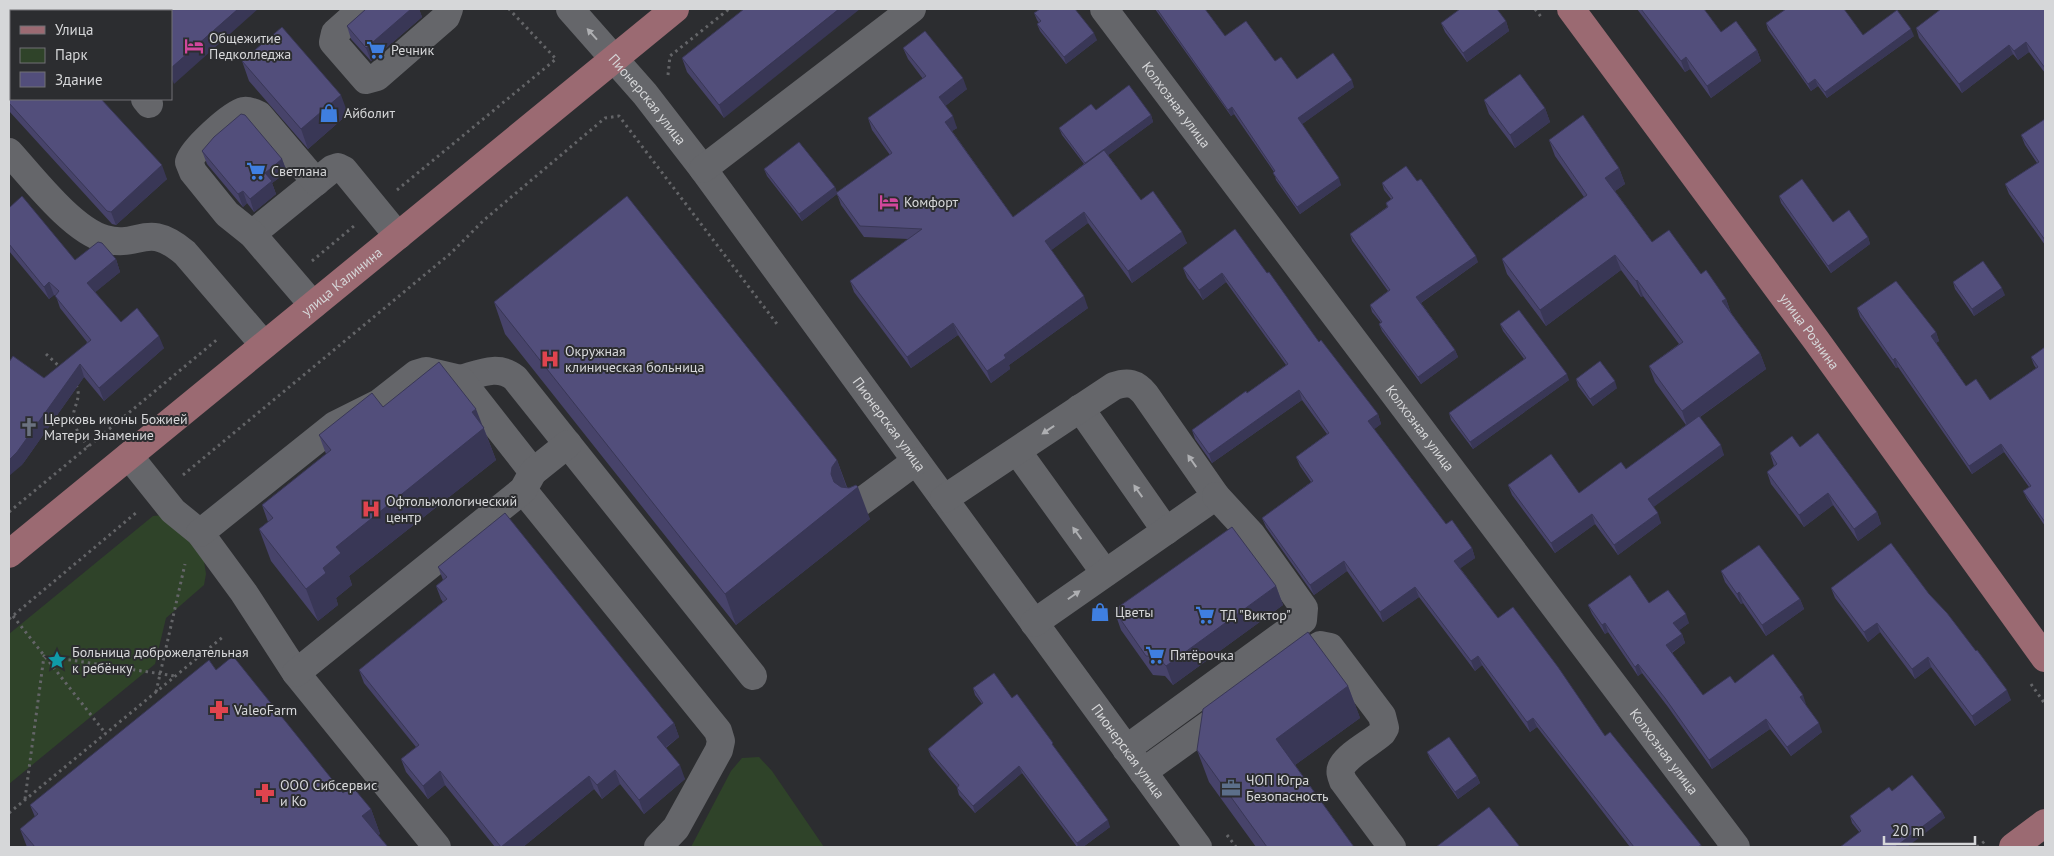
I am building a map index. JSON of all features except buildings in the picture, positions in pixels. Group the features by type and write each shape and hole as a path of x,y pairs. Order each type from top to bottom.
{"main road":[{"name":"улица Калинина","path":"9,554 675,9"},
{"name":"улица Рознина","path":"1571,9 1787,301 2045,658"},
{"path":"2013,847 2043,829"}],"street":[{"path":"362,9 335,33 333,42 366,80 377,78 446,17 448,9"},
{"name":"Пионерская улица","path":"570,9 615,58 703,169 1198,847"},
{"path":"703,169 912,9"},
{"name":"Колхозная улица","path":"1104,9 1736,847"},
{"path":"313,305 252,234 227,214 193,172 189,162 194,150 236,115 244,111 259,115 316,182"},
{"path":"9,152 71,219 90,234 106,240 118,241 147,236 160,237 173,243 185,253 264,345"},
{"path":"252,234 332,169 338,167 344,170 398,236"},
{"path":"196,530 335,425 379,403 416,374 434,371 460,379 499,369 507,371 515,378 753,676"},
{"path":"460,379 528,481 718,731 721,741 719,750 676,828 658,847"},
{"path":"944,499 1114,386 1131,383 1139,387 1216,496 1252,534 1304,608 1303,620 1126,749"},
{"path":"1080,408 1166,531"},
{"path":"296,674 528,481 568,444"},
{"path":"1017,451 1105,573"},
{"path":"129,456 173,511 196,530 244,593 296,674 437,847"},
{"path":"858,504 916,461"},
{"path":"1034,623 1216,496"},
{"path":"1143,772 1320,646 1326,645 1334,651 1382,716 1385,728 1378,737 1341,767 1340,774 1343,781 1392,847"}],"path":[{"path":"509,9 556,59"},
{"path":"670,56 729,9"},
{"path":"9,619 451,253 484,220 605,118 619,116"},
{"path":"46,354 65,371"},
{"path":"74,383 79,398 73,416 75,425 88,447"},
{"path":"156,693 196,530"},
{"path":"13,616 106,734"},
{"path":"9,813 224,636"},
{"path":"44,656 175,676"},
{"path":"25,800 44,656"}],"green space":[{"path":"164,515 180,529 204,561 206,574 204,585 166,618 155,664 9,784 9,634 153,516"},
{"path":"759,757 772,771 824,847 691,847 731,771 742,758"}],"place":[{"name":"Общежитие Педколледжа","path":"194,46"},
{"name":"Речник","path":"376,50"},
{"name":"Айболит","path":"329,113"},
{"name":"Светлана","path":"256,171"},
{"name":"Комфорт","path":"889,202"},
{"name":"Окружная клиническая больница","path":"550,359"},
{"name":"Церковь иконы Божией Матери Знамение","path":"29,427"},
{"name":"Офтольмологический центр","path":"371,509"},
{"name":"Цветы","path":"1100,612"},
{"name":"ТД \"Виктор\"","path":"1205,615"},
{"name":"Пятёрочка","path":"1155,655"},
{"name":"Больница доброжелательная к ребёнку","path":"57,660"},
{"name":"ValeoFarm","path":"219,710"},
{"name":"ЧОП Югра Безопасность","path":"1231,788"},
{"name":"ООО Сибсервис и Ко","path":"265,793"}]}
